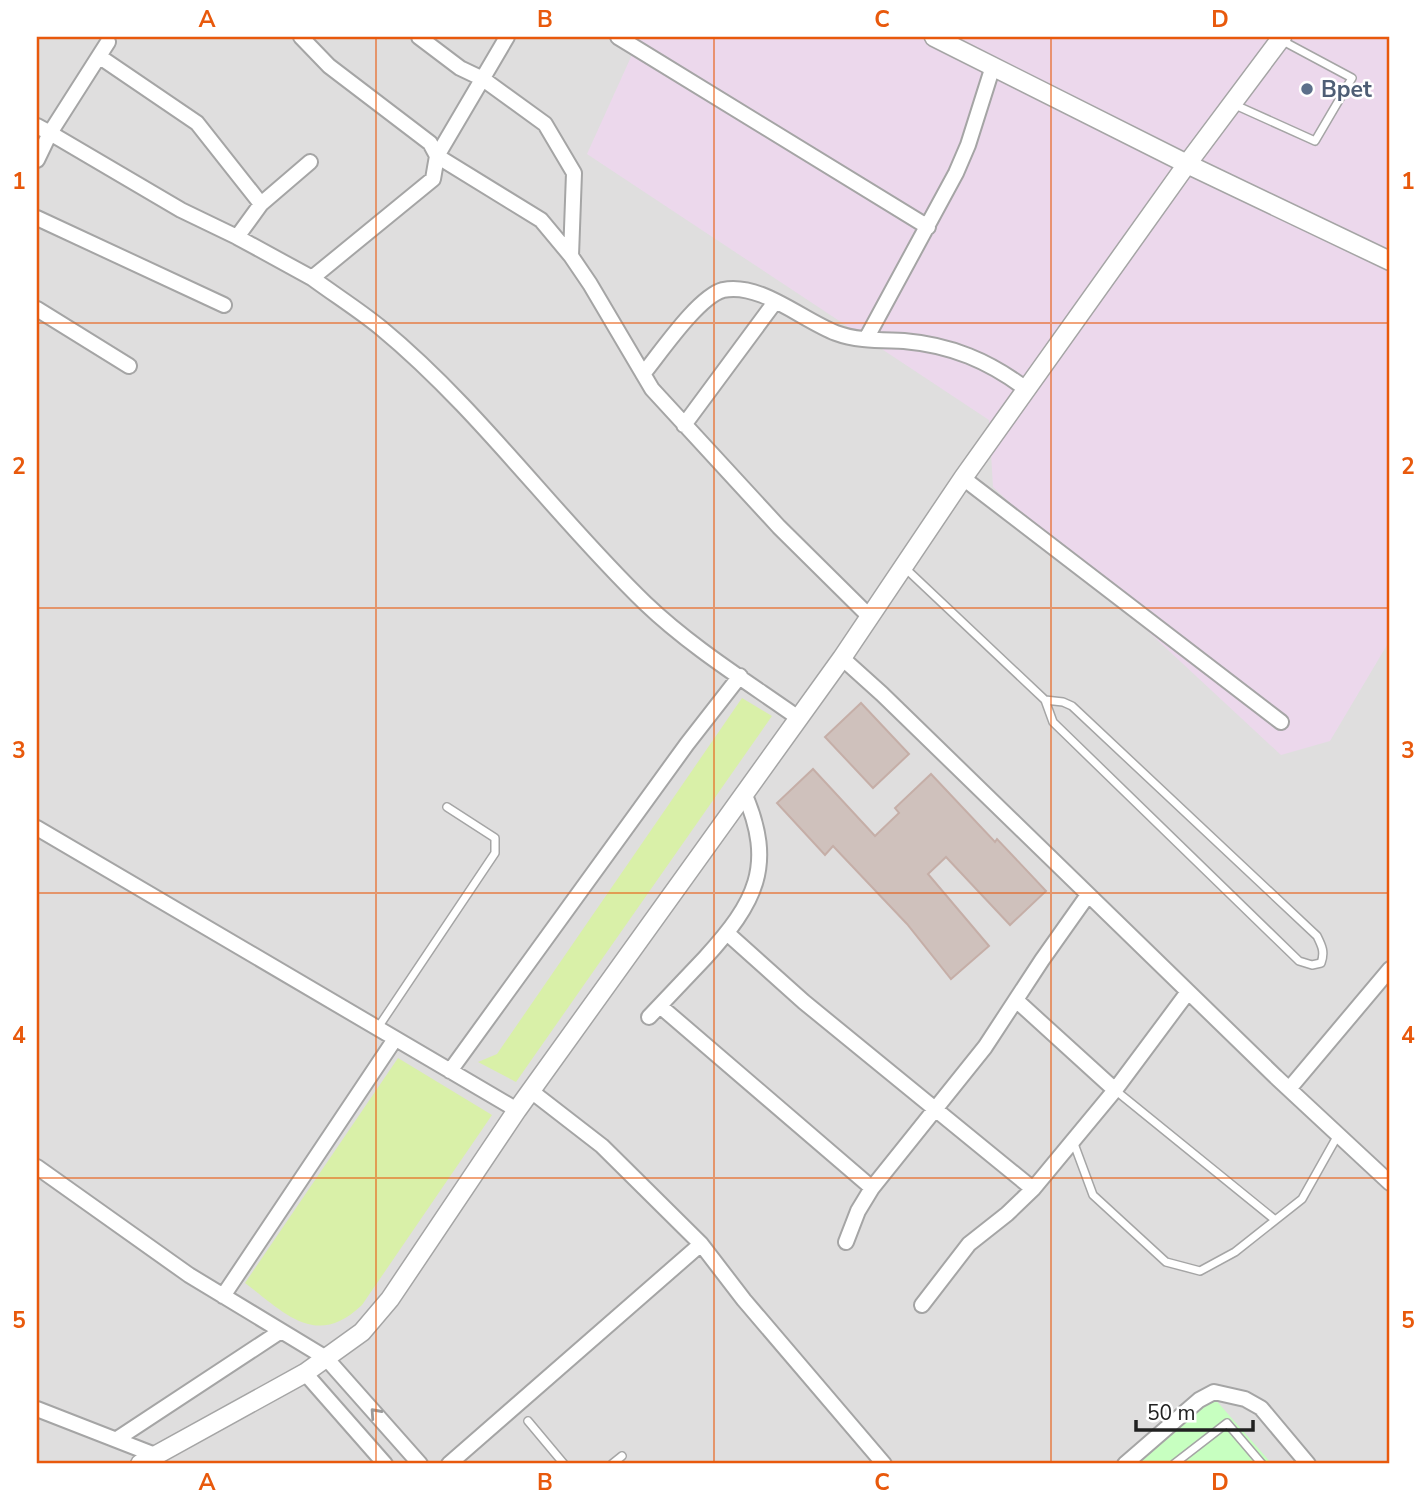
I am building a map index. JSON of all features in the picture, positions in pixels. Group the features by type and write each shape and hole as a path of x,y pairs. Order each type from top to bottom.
{"street":[{"path":"301,37 329,66 430,143 437,156 541,220 590,284 652,389 779,527 870,617"},
{"path":"419,37 460,68 483,79 545,124 572,167 571,256"},
{"path":"312,278 433,179 437,156 507,37"},
{"path":"618,37 928,227"},
{"path":"934,37 1187,164 1390,261"},
{"path":"37,1409 117,1439 147,1459 305,1373 362,1332 390,1299 517,1110 842,658 1026,389 1281,38"},
{"path":"37,160 43,130 100,57 106,39"},
{"path":"100,57 197,123 261,204"},
{"path":"866,339 956,173 968,145 993,66"},
{"path":"43,130 181,210 312,278 380,328 458,402 646,604 676,631 797,717"},
{"path":"237,237 261,204 310,162"},
{"path":"37,218 224,305"},
{"path":"643,374 699,305 711,295 736,288 761,294 836,333 955,349 991,365 1026,389"},
{"path":"684,425 775,302"},
{"path":"37,309 130,366"},
{"path":"963,478 1281,722"},
{"path":"842,658 1390,1183"},
{"path":"450,1071 679,755 740,676"},
{"path":"649,1017 727,933 751,896 760,859 752,812 744,793"},
{"path":"37,828 517,1110"},
{"path":"846,1242 858,1211 872,1188 985,1047 1088,895"},
{"path":"727,933 804,1002 1032,1189"},
{"path":"1289,1089 1390,970"},
{"path":"922,1304 969,1244 1007,1214 1032,1189 1115,1090 1188,992"},
{"path":"1016,1000 1115,1090"},
{"path":"660,1006 872,1188"},
{"path":"223,1296 395,1039"},
{"path":"531,1091 602,1146 701,1244 744,1300 884,1464"},
{"path":"37,1167 188,1275 326,1358 420,1464"},
{"path":"449,1464 701,1244"},
{"path":"117,1439 281,1331"},
{"path":"305,1373 385,1464"},
{"path":"1125,1464 1199,1400 1214,1392 1245,1399 1261,1408 1308,1464"}],"lane":[{"path":"1232,104 1315,141 1352,78 1281,38"},
{"path":"904,567 1045,700 1053,722 1299,961 1312,965 1321,963 1324,956 1317,936 1072,706 1045,700"},
{"path":"377,1029 495,853 495,838 447,807"},
{"path":"1115,1090 1274,1219"},
{"path":"1073,1140 1093,1195 1167,1262 1200,1271 1235,1252 1301,1199 1338,1135"},
{"path":"528,1421 564,1464"},
{"path":"1174,1464 1227,1423 1262,1464"},
{"path":"612,1464 622,1456"}],"shaded area":[{"path":"37,37 1390,37 1390,1464 37,1464"},
{"path":"640,37 1390,37 1390,640 1330,741 1281,755 993,487 989,420 587,154"}],"green space":[{"path":"742,698 772,716 516,1082 478,1062 497,1054"},
{"path":"398,1058 492,1115 362,1305 345,1318 330,1324 301,1322 287,1315 245,1283"},
{"path":"1214,1398 1272,1464 1137,1464"}],"building":[{"path":"861,703 909,754 873,788 825,737"},
{"path":"813,769 875,836 899,813 895,808 931,774 1046,891 1010,925 946,857 928,874 989,946 951,979 907,924 833,846 825,855 777,803"}],"place":[{"name":"Bpet","path":"1307,89"}]}
